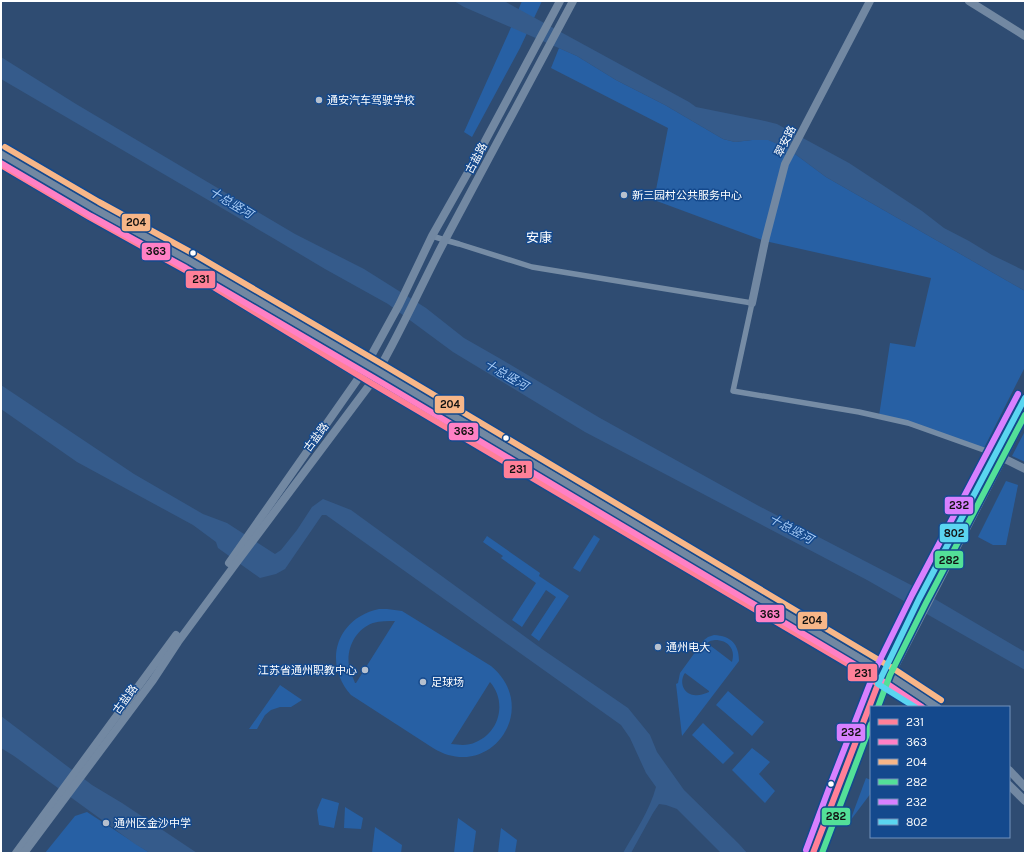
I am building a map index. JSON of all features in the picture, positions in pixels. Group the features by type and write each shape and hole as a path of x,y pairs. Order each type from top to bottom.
{"main road":[{"name":"古盐路","path":"254,533 367,365 432,236 475,160 560,1"},
{"name":"古盐路","path":"16,853 85,766 254,533 371,383 572,1"},
{"name":"翠安路","path":"752,303 785,164 870,1"},
{"path":"969,1 1025,36"},
{"path":"1,154 95,209 190,261 367,365 887,674 935,706"},
{"path":"1,165 89,217 192,274 371,383 856,669 913,706"},
{"path":"887,674 919,623 1025,398"},
{"path":"874,706 909,619 929,580 999,456 1025,415"},
{"path":"999,456 1025,469"},
{"path":"878,706 882,686"},
{"path":"813,853 870,715"},
{"path":"821,853 870,727"},
{"path":"1010,771 1025,787"},
{"path":"1010,786 1025,801"},
{"name":"古盐路","path":"24,853 63,795"}],"street":[{"path":"432,236 532,266 752,303 733,392 859,412 908,423 999,456"}],"shaded area":[{"path":"522,1 542,1 520,48 472,137 464,132"},
{"path":"559,48 577,56 616,80 665,105 723,139 735,142 769,140 787,148 826,177 1025,291 1025,367 983,450 879,416 890,343 915,347 931,278 765,241 654,200 668,128 551,68"},
{"path":"1025,431 1025,462 1012,456"},
{"path":"1006,481 1018,485 1006,545 993,545 978,537"},
{"path":"594,535 600,539 580,572 573,568"},
{"path":"487,536 540,573 539,576 569,596 539,641 531,635 556,597 546,590 522,627 512,620 536,583 501,558 503,556 483,542"},
{"path":"379,609 402,611 491,666 505,683 511,701 510,720 502,736 490,749 473,756 454,756 433,748 351,695 342,682 337,669 336,656 338,643 344,631 353,622 365,614","holes":["381,621 395,621 356,683 355,683 349,668 348,659 351,646 357,634 373,623","490,682 498,698 499,707 498,715 491,731 476,742 467,745 451,744"]},
{"path":"714,635 725,637 733,642 739,655 739,661 682,736 676,684 678,683 680,673 704,640","holes":["720,640 730,646 733,653 732,662 707,643","685,673 709,691 709,692 698,695 687,692 682,683"]},
{"path":"280,685 302,700 291,707 280,707 271,710 265,715 257,729 249,729"},
{"path":"728,691 764,722 752,736 716,705"},
{"path":"703,723 734,753 723,764 692,735"},
{"path":"752,748 770,762 759,774 775,791 765,803 732,770"},
{"path":"866,778 870,780 870,794 850,821"},
{"path":"322,798 339,803 334,828 319,825 317,810"},
{"path":"345,807 363,818 361,829 344,828"},
{"path":"87,812 150,853 45,853 75,816"},
{"path":"458,818 476,831 473,853 454,853"},
{"path":"375,827 402,845 401,853 372,853"},
{"path":"501,828 517,840 515,853 498,853"}],"water":[{"path":"454,1 504,1 696,107 777,124 849,163 922,211 944,228 992,255 1025,271 1025,291 826,177 787,148 768,140 735,142 723,139 665,105 616,80 577,56 464,7"},
{"name":"十总竖河","path":"1,57 76,104 295,234 364,269 426,308 464,338 600,418 757,505 911,585 1025,652 1025,670 867,580 585,432 453,352 388,304 325,269 1,79"},
{"path":"1,385 134,474 203,514 227,523 275,554 281,550 297,530 312,507 323,499 351,510 542,649 628,708 650,735 657,752 684,790 747,853 721,853 677,809 659,804 631,853 623,853 646,812 656,787 646,773 630,738 621,725 326,515 322,515 285,569 276,574 260,578 218,548 216,542 193,525 77,462 1,409"},
{"path":"1,716 92,785 197,853 150,853 135,844 1,748"}],"transit line":[{"name":"204","path":"5,147 99,202 194,254 382,364 894,669 941,700"},
{"name":"363","path":"1,163 91,216 186,268 374,378 886,683 920,706"},
{"name":"231","path":"1,165 89,217 192,274 371,383 863,673 878,684 813,853"},
{"name":"232","path":"806,850 876,668 912,595 1018,394"},
{"name":"802","path":"913,706 878,684 919,599 1025,398"},
{"name":"282","path":"878,706 890,675 926,603 1025,415"},
{"name":"282","path":"822,853 870,727"}],"place":[{"name":"通安汽车驾驶学校","path":"319,100"},
{"name":"新三园村公共服务中心","path":"624,195"},
{"name":"通州电大","path":"658,647"},
{"name":"江苏省通州职教中心","path":"365,670"},
{"name":"足球场","path":"423,682"},
{"name":"通州区金沙中学","path":"106,823"}],"district":[{"name":"安康","path":"539,237"}]}
